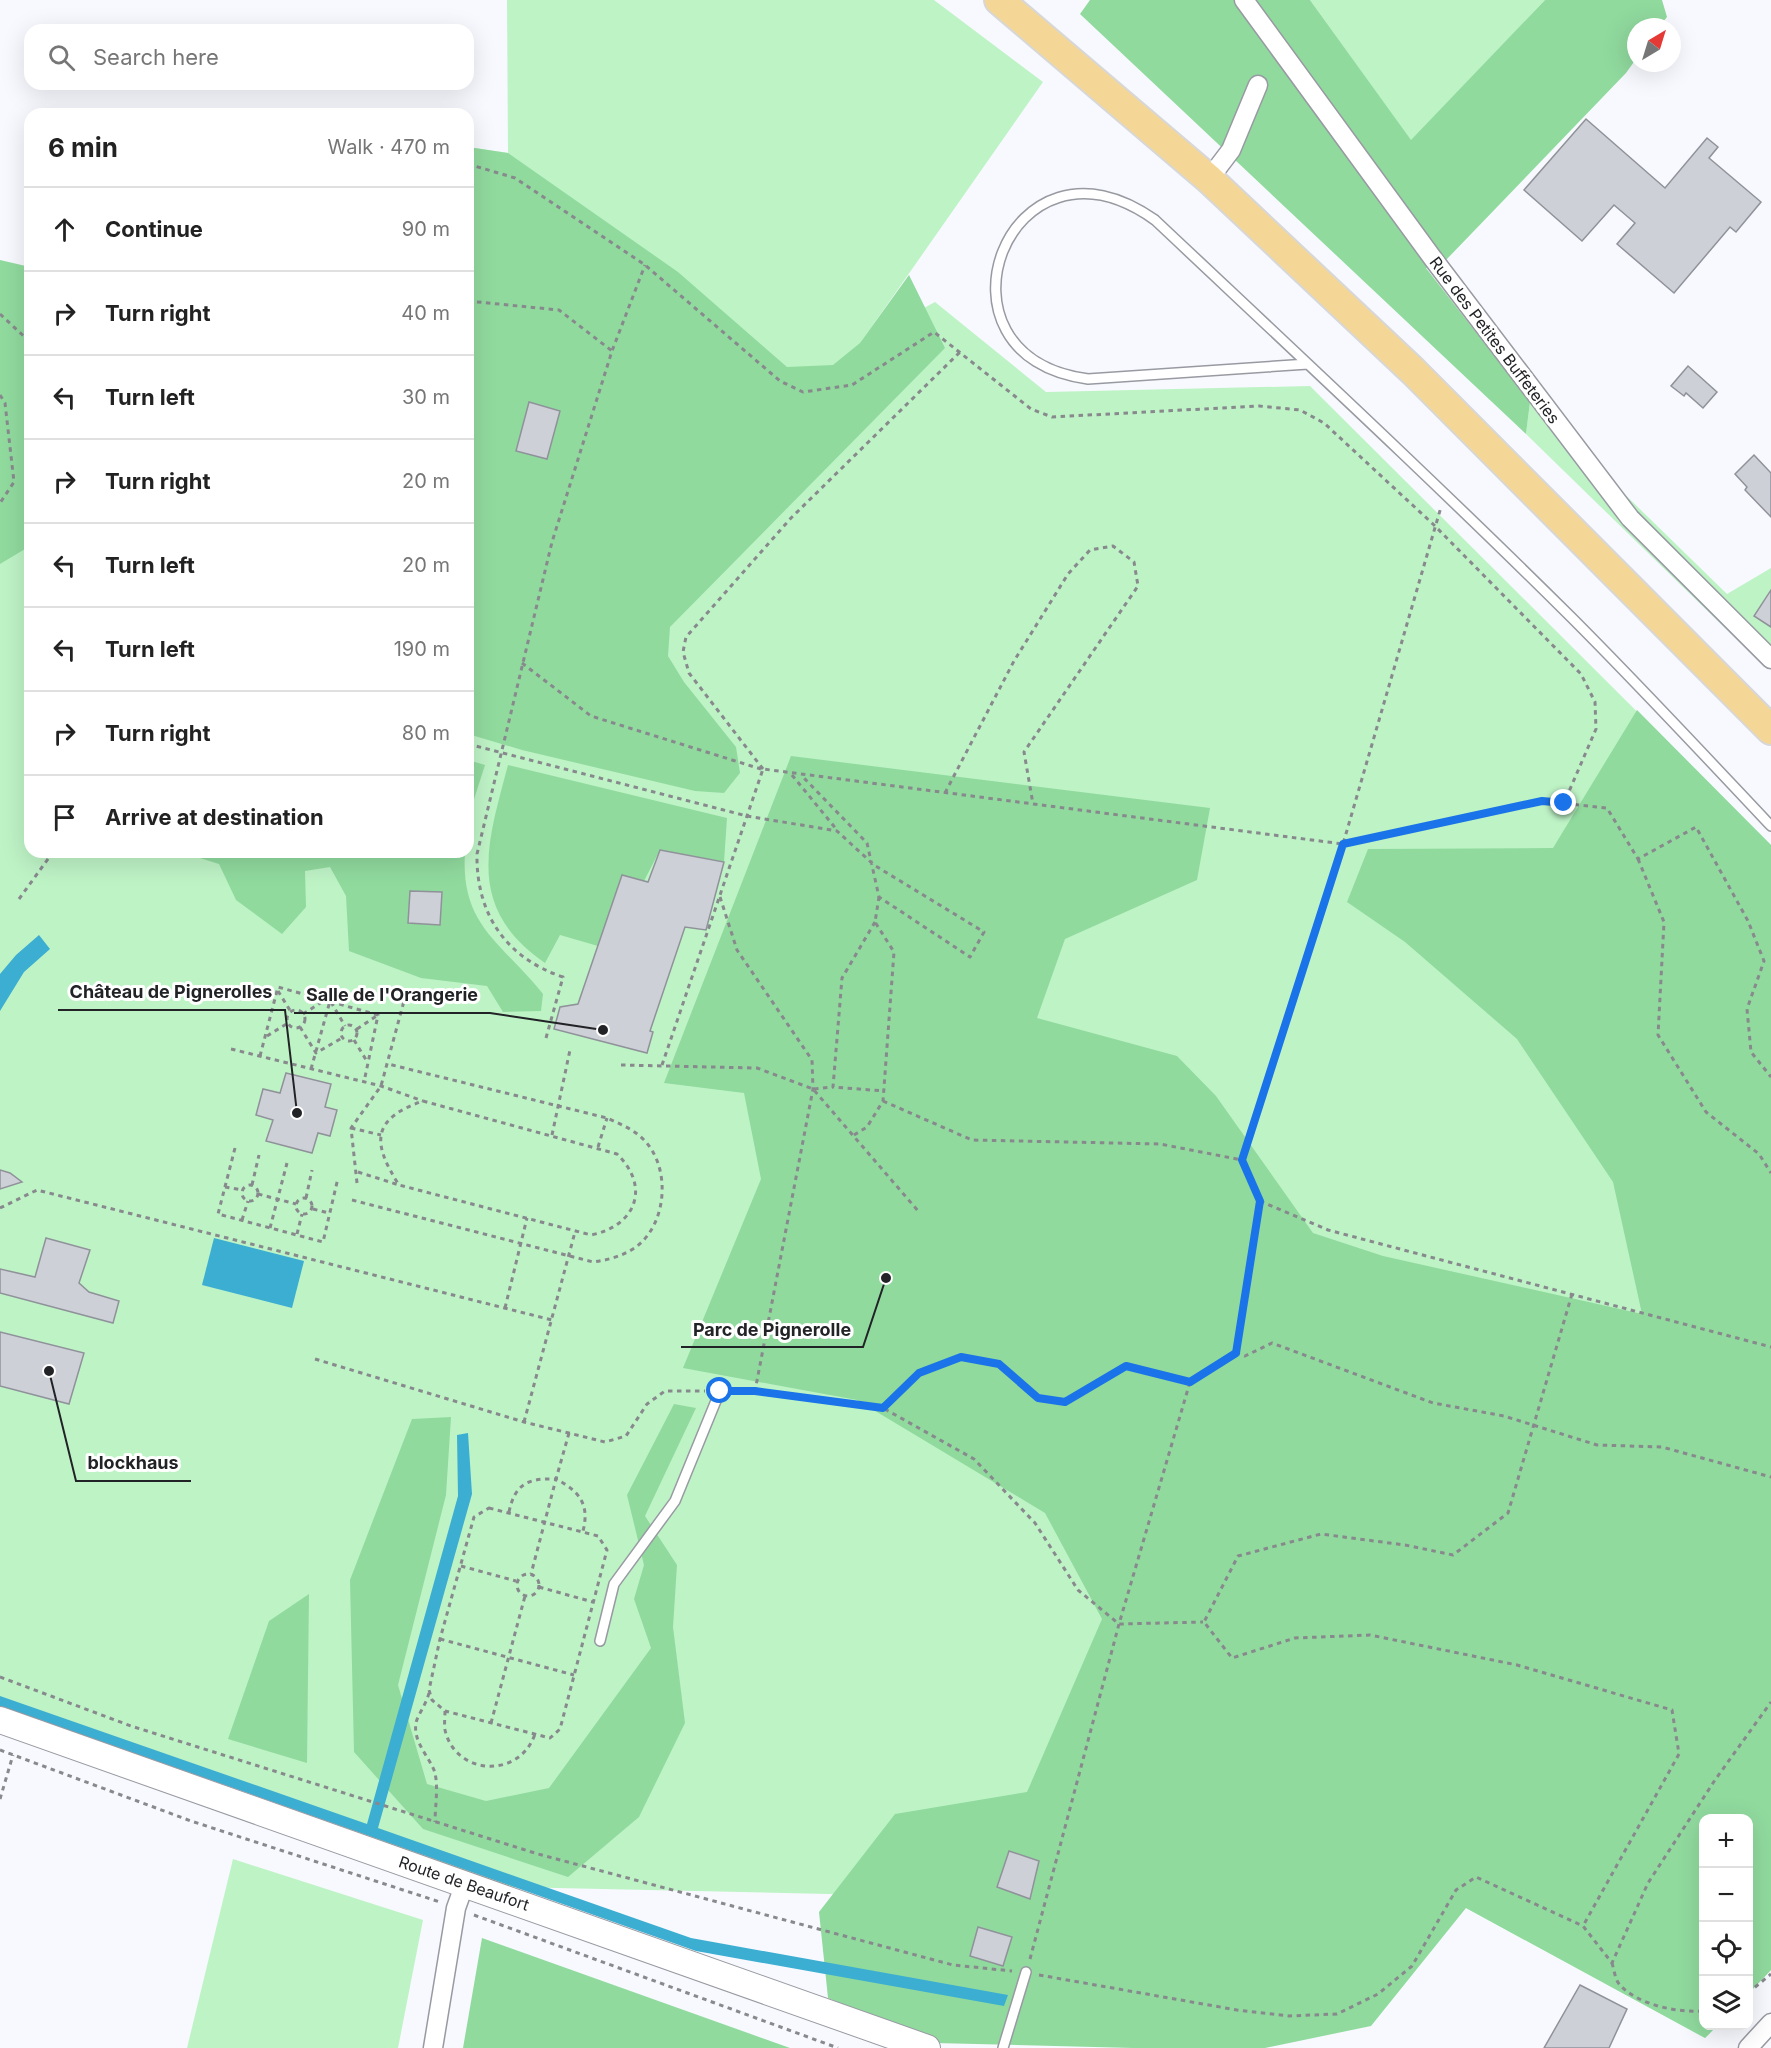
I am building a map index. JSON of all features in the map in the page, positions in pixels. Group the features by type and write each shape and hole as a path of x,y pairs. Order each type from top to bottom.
{"main road":[{"path":"999,0 1209,180 1413,371 1771,730"}],"street":[{"name":"Rue des Petites Buffeteries","path":"1244,0 1434,260 1630,518 1771,659"},
{"path":"1209,180 1231,150 1258,85"},
{"name":"Route de Beaufort","path":"0,1720 927,2048"},
{"path":"433,2048 456,1908 465,1883"},
{"path":"1748,2048 1771,2023"}],"lane":[{"path":"1308,364 1088,379 1062,375 1042,367 1024,353 1008,333 996,293 996,271 1001,250 1010,234 1024,218 1060,197 1077,193 1116,198 1136,206 1155,220 1308,364 1446,495 1572,618 1771,826"},
{"path":"600,1641 614,1584 675,1501 720,1391"},
{"path":"1003,2048 1026,1972"}],"path":[{"path":"474,166 515,178 645,265 780,381 803,392 852,385 934,332 1031,409 1052,417 1259,406 1300,410 1324,423 1434,525 1581,674 1595,702 1596,729 1564,803"},
{"path":"546,1038 563,977 533,965 507,944 489,917 478,886 477,854 552,542 612,351 645,265"},
{"path":"474,302 559,310 612,351"},
{"path":"0,314 24,336"},
{"path":"763,769 689,673 683,652 686,637 791,518 960,352"},
{"path":"0,395 5,404 14,482 0,503"},
{"path":"1026,1972 1119,1624 1190,1382 1236,1353 1260,1201 1242,1160 1343,844 1401,649 1434,525 1446,495"},
{"path":"945,793 1014,661 1068,573 1090,550 1113,546 1134,562 1138,586 1024,752 1033,804"},
{"path":"522,663 591,716 763,769 791,774 1343,844 1542,801 1607,808 1638,859 1664,922 1658,1035 1706,1112 1759,1154 1771,1173"},
{"path":"474,746 747,816 837,831"},
{"path":"662,1065 763,769"},
{"path":"791,774 837,831 874,865 984,932 970,957 879,897"},
{"path":"801,775 867,843 874,865 879,897 875,922 842,978 833,1087"},
{"path":"1638,859 1696,827 1748,921 1764,961 1747,1009 1750,1052 1771,1077"},
{"path":"19,899 49,858"},
{"path":"720,896 736,950 812,1060 813,1089 755,1391"},
{"path":"854,1135 867,1127 883,1101 884,1091 894,952 875,922"},
{"path":"260,1056 278,987 378,1015"},
{"path":"278,990 291,1012"},
{"path":"303,1014 328,1001"},
{"path":"328,1001 345,1026"},
{"path":"311,1069 328,1001"},
{"path":"357,1183 351,1128 381,1086 404,1001"},
{"path":"291,1012 299,1011 303,1014"},
{"path":"291,1012 288,1016 288,1023 292,1027 300,1027 304,1023 303,1014"},
{"path":"357,1029 378,1015"},
{"path":"364,1082 380,1020 378,1015"},
{"path":"265,1037 288,1023"},
{"path":"342,1038 341,1030 345,1026 350,1024 357,1029"},
{"path":"300,1027 316,1053"},
{"path":"354,1040 357,1037 357,1029"},
{"path":"316,1053 342,1038"},
{"path":"342,1038 346,1041 354,1040"},
{"path":"354,1040 368,1063"},
{"path":"231,1049 381,1086 423,1101 598,1147 617,1154 626,1162 633,1174 636,1186 629,1214 618,1225 605,1232 591,1235 357,1172"},
{"path":"552,1135 570,1050"},
{"path":"352,1200 522,1246 593,1262 624,1254 638,1246 650,1232 658,1215 663,1179 657,1160 644,1140 629,1128 607,1118 388,1064"},
{"path":"621,1065 757,1068 813,1089 833,1087 884,1091"},
{"path":"813,1089 919,1212"},
{"path":"399,1185 383,1158 379,1145 381,1136 392,1117 406,1107 423,1101"},
{"path":"883,1101 972,1140 1160,1144 1242,1160"},
{"path":"598,1147 607,1118"},
{"path":"351,1128 381,1136"},
{"path":"235,1148 218,1214 322,1242 338,1178"},
{"path":"252,1185 259,1155"},
{"path":"270,1228 287,1163"},
{"path":"306,1198 312,1170"},
{"path":"246,1185 252,1185 256,1187 258,1194 255,1199 248,1200 243,1197 242,1190 246,1185"},
{"path":"225,1187 242,1190"},
{"path":"0,1208 38,1190 552,1320"},
{"path":"258,1194 296,1204"},
{"path":"306,1198 298,1200 296,1209 302,1214 307,1214 312,1209"},
{"path":"306,1198 310,1201 312,1209"},
{"path":"242,1220 248,1200"},
{"path":"1260,1201 1328,1230 1771,1347"},
{"path":"312,1209 329,1213"},
{"path":"297,1234 302,1214"},
{"path":"505,1308 527,1218"},
{"path":"524,1422 570,1258 575,1232"},
{"path":"1204,1622 1238,1556 1321,1534 1405,1545 1454,1555 1508,1514 1572,1294"},
{"path":"1236,1353 1245,1356 1272,1343 1433,1403 1504,1416 1597,1445 1662,1446 1771,1477"},
{"path":"883,1408 919,1373 961,1357 999,1364 1038,1398 1065,1402 1126,1366 1190,1382"},
{"path":"315,1359 524,1422 605,1442 626,1436 647,1404 665,1391 755,1391 883,1408 974,1459 1035,1523 1078,1590 1119,1624 1204,1622"},
{"path":"531,1574 569,1433"},
{"path":"509,1512 513,1496 522,1486 536,1479 556,1479 574,1488 581,1499 584,1511 583,1532"},
{"path":"429,1690 432,1700 445,1711 550,1738 560,1729 606,1550 598,1536 489,1508 474,1517 440,1639 429,1690 425,1709 416,1721 422,1750 435,1772 435,1822"},
{"path":"461,1566 516,1581"},
{"path":"531,1574 538,1579 539,1587 533,1595 525,1596 517,1590 516,1581 522,1575 531,1574"},
{"path":"539,1587 593,1602"},
{"path":"491,1723 525,1596"},
{"path":"1204,1622 1232,1658 1295,1638 1370,1635 1516,1665 1672,1710 1679,1754 1583,1926"},
{"path":"440,1639 574,1675"},
{"path":"0,1677 131,1726 538,1854 952,1965 1026,1972 1237,2010 1290,2016 1337,2014 1378,1994 1412,1966 1456,1890 1476,1877 1583,1926 1612,1963 1618,1984 1644,2001 1687,2012 1699,2011"},
{"path":"1612,1963 1648,1883 1715,1780 1771,1702"},
{"path":"445,1711 445,1730 454,1748 475,1764 494,1767 507,1765 525,1753 535,1734"},
{"path":"0,1750 191,1821 446,1904"},
{"path":"0,1799 13,1755"},
{"path":"469,1913 838,2048"},
{"path":"1753,1990 1771,1974"}],"green space":[{"path":"507,0 934,0 1043,82 861,342 935,302 1046,392 1310,386 1771,845 1771,1970 1753,1989 1753,1814 1699,1814 1699,2030 1713,2030 1705,2038 1466,1908 510,1887 0,1703 0,304 24,326 24,858 474,858 474,148 508,153"},
{"path":"1090,0 1310,0 1411,140 1545,0 1662,0 1666,18 1627,18 1626,73 1446,260 1426,268 1530,402 1526,434 1080,14"},
{"path":"1310,0 1545,0 1411,141"},
{"path":"474,148 508,153 678,272 787,367 833,365 860,343 909,275 945,348 670,627 668,656 684,682 736,747 740,773 724,793 695,791 522,750 474,736"},
{"path":"0,260 24,266 24,550 0,564"},
{"path":"1530,402 1727,594 1771,568 1771,669 1762,664 1526,434"},
{"path":"1637,710 1771,845 1771,1970 1753,1989 1753,1814 1699,1814 1699,2030 1713,2030 1705,2038 1466,1908 1371,2026 1265,2048 1133,2048 934,2043 828,1998 819,1912 895,1814 1027,1792 1102,1619 1045,1513 857,1400 683,1368 761,1179 744,1093 664,1083 791,756 1210,808 1197,880 1065,939 1037,1018 1177,1056 1216,1096 1313,1233 1383,1256 1642,1314 1613,1182 1517,1039 1405,942 1347,902 1368,849 1553,848"},
{"path":"474,762 485,765 474,799"},
{"path":"508,765 727,818 724,862 660,850 644,881 622,875 598,946 560,935 545,963 520,942 503,920 493,897 489,873 489,848"},
{"path":"200,858 465,858 465,878 469,899 477,916 487,932 543,994 541,1011 503,1012 487,986 421,978 349,951 346,896 330,867 305,871 306,907 282,934 236,900 219,864","holes":["410,891 442,893 440,925 408,923"]},
{"path":"674,1404 696,1408 645,1516 677,1565 673,1627 685,1723 639,1817 568,1877 423,1829 354,1752 350,1580 412,1419 451,1417 446,1495 398,1685 427,1784 486,1801 549,1788 651,1648 634,1599 644,1565 627,1495"},
{"path":"309,1594 307,1763 228,1739 269,1621"},
{"path":"233,1859 423,1920 398,2048 187,2048"},
{"path":"482,1938 790,2048 463,2048"}],"water":[{"path":"39,935 50,949 24,972 0,1011 0,974 16,955"},
{"path":"214,1238 304,1261 292,1308 202,1285"},
{"path":"468,1433 472,1494 378,1828 691,1938 1008,1995 1004,2006 696,1951 0,1706 0,1696 367,1824 458,1496 457,1435"}],"building":[{"path":"1586,119 1665,188 1707,138 1718,147 1709,158 1761,202 1736,232 1730,227 1674,293 1617,244 1635,223 1614,205 1582,241 1524,190"},
{"path":"1688,366 1717,392 1703,408 1686,393 1684,396 1671,386"},
{"path":"529,402 560,411 547,459 516,451"},
{"path":"1754,455 1771,473 1771,517 1745,490 1747,487 1735,474"},
{"path":"1771,590 1771,627 1754,616"},
{"path":"660,850 724,862 706,930 685,927 650,1031 653,1032 647,1053 554,1029 560,1007 578,1004 622,875 648,882"},
{"path":"410,891 442,892 440,925 408,923"},
{"path":"286,1073 331,1084 325,1107 337,1110 330,1136 318,1133 312,1153 266,1141 273,1120 256,1115 263,1089 280,1093"},
{"path":"0,1170 10,1173 22,1182 0,1189"},
{"path":"46,1238 90,1250 79,1283 89,1292 119,1301 113,1323 0,1293 0,1269 35,1277"},
{"path":"0,1332 84,1353 69,1404 0,1386"},
{"path":"1009,1851 1039,1861 1030,1899 997,1887"},
{"path":"978,1927 1012,1937 1003,1966 970,1956"},
{"path":"1580,1985 1627,2009 1609,2048 1544,2048"}],"place":[{"name":"Salle de l'Orangerie","path":"603,1030"},
{"name":"Château de Pignerolles","path":"297,1113"},
{"name":"Parc de Pignerolle","path":"886,1278"},
{"name":"blockhaus","path":"49,1371"}],"route":[{"path":"720,1391 755,1391 883,1408 919,1373 961,1357 999,1364 1038,1398 1065,1402 1126,1366 1190,1382 1236,1353 1260,1201 1242,1160 1343,844 1542,801 1564,803"}]}
